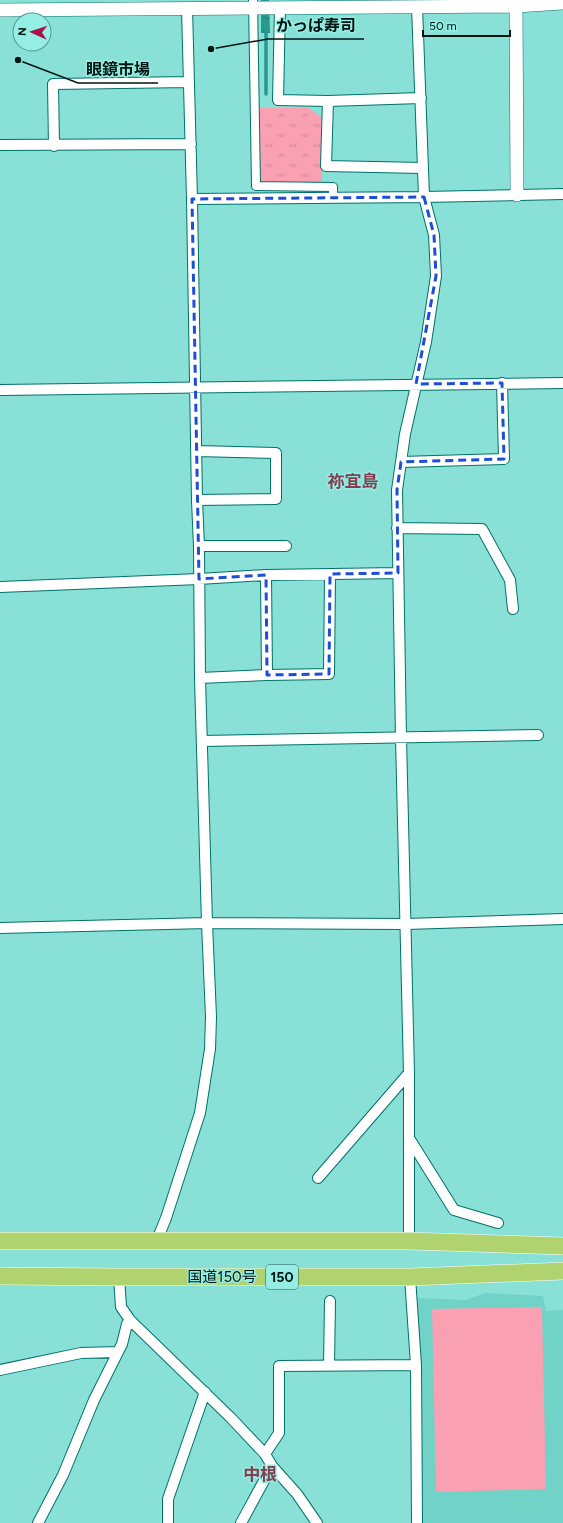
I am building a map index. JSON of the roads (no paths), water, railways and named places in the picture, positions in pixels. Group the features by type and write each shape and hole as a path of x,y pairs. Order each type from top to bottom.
{"highway":[{"path":"0,1241 410,1241 563,1246"},
{"name":"国道150号","path":"0,1276 410,1276 563,1271"}],"street":[{"path":"516,3 517,195"},
{"path":"0,10 187,8 253,4 417,6 563,3"},
{"path":"253,4 256,186 333,187 333,198"},
{"path":"278,5 278,100 328,101 420,98"},
{"path":"410,1241 409,1073 397,490 405,434 426,342 436,276 434,235 424,197 417,6"},
{"path":"157,1240 173,1199 200,1113 210,1049 211,1017 200,678 196,388 187,8"},
{"path":"54,146 53,84 189,82"},
{"path":"328,101 326,166 423,168"},
{"path":"0,145 54,146 191,144"},
{"path":"192,199 563,194"},
{"path":"401,462 504,459 502,383"},
{"path":"0,390 563,383"},
{"path":"197,451 276,453 276,499 197,500"},
{"path":"397,528 482,529 510,580 513,609"},
{"path":"199,546 286,546"},
{"path":"0,587 266,575 398,573"},
{"path":"200,678 267,674 329,674 330,574"},
{"path":"266,575 267,674"},
{"path":"202,741 538,735"},
{"path":"0,928 207,923 406,924 563,919"},
{"path":"318,1178 409,1073"},
{"path":"409,1138 454,1210 498,1223"},
{"path":"410,1276 416,1365 417,1523"},
{"path":"119,1277 121,1307 130,1320 231,1418 265,1454 272,1466 297,1494 317,1523"},
{"path":"329,1366 330,1300"},
{"path":"38,1523 63,1474 94,1400 122,1344 127,1324 130,1320"},
{"path":"0,1370 81,1353 118,1352"},
{"path":"265,1454 279,1433 279,1366 416,1365"},
{"path":"168,1523 168,1499 204,1392"},
{"path":"241,1523 272,1466"}],"water":[{"path":"261,0 269,0 270,33 261,33"}],"waterway":[{"path":"266,29 266,94"}],"place":[{"name":"かっぱ寿司","path":"211,49"},
{"name":"眼鏡市場","path":"18,60"}],"district":[{"name":"祢宜島","path":"353,481"},
{"name":"中根","path":"260,1474"}]}
